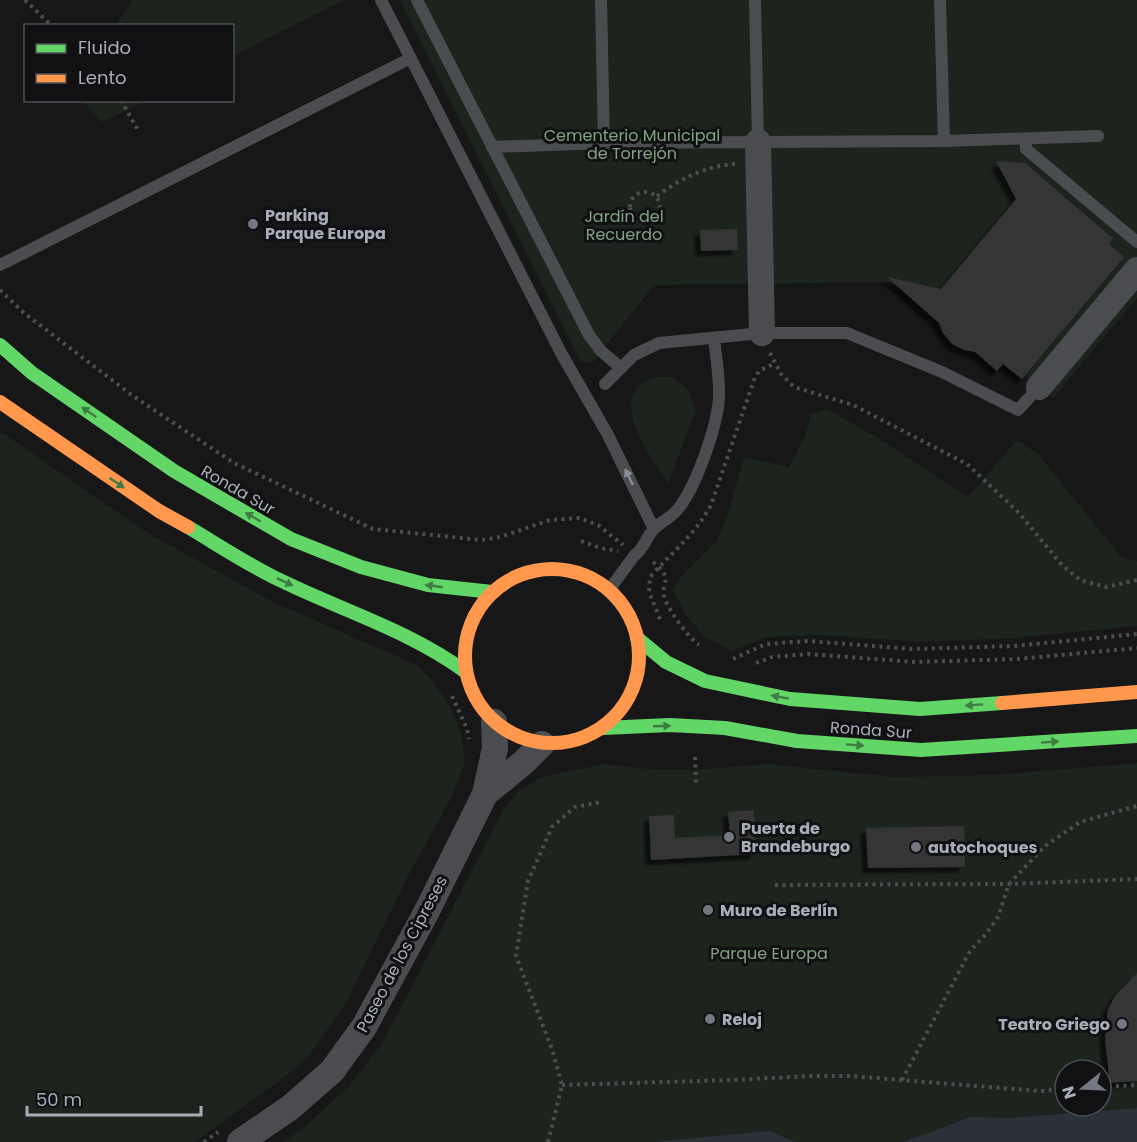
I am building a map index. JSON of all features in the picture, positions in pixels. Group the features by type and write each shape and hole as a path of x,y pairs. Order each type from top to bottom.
{"main road":[{"name":"Ronda Sur","path":"0,345 32,373 174,471 291,539 361,567 428,585 492,592"},
{"path":"0,402 159,511 283,582 353,610 440,653 466,672"},
{"name":"Ronda Sur","path":"603,728 626,703 638,672 637,638 627,612 609,590 587,576 563,570 537,570 513,578 492,592 475,615 466,642 466,672 476,700 494,723 516,737 542,744 574,741 603,728 670,725 725,728 797,741 921,750 1137,735"},
{"name":"Ronda Sur","path":"637,638 666,662 705,681 790,699 920,709 1137,692"}],"street":[{"path":"758,153 762,333"},
{"path":"1039,387 1137,270"},
{"name":"Paseo de los Cipreses","path":"229,1137 291,1107 332,1071 364,1027 427,911 485,794 495,748 494,723"},
{"name":"Paseo de los Cipreses","path":"485,794 542,744"}],"lane":[{"path":"381,0 561,353 608,435 654,530"},
{"path":"417,0 589,335 601,351 621,368"},
{"path":"601,0 604,143"},
{"path":"755,0 758,153"},
{"path":"940,0 944,141"},
{"path":"0,265 411,58"},
{"path":"492,147 604,143 758,153 944,141 1098,136"},
{"path":"1026,139 1026,149 1137,242"},
{"path":"605,384 634,355 659,343 762,333 847,333 942,372 1018,410 1039,387"},
{"path":"609,590 634,556 640,552 654,530 678,508 694,481 714,427 719,397 714,338"}],"path":[{"path":"25,0 50,24"},
{"path":"122,102 139,132"},
{"path":"657,196 704,170 732,164 758,153"},
{"path":"641,191 657,196 660,211 656,218 648,222 641,222 634,217 630,210 630,202 634,195 641,191"},
{"path":"0,290 24,313 133,396 234,463 373,528 481,540 500,537 550,520 579,518 598,525 620,543 640,552 660,567 665,576 663,596 669,608 696,643 703,648"},
{"path":"762,333 781,374 794,387 853,405 967,464 1019,513 1061,564 1080,580 1106,587 1137,580"},
{"path":"664,624 657,616 649,592 650,577 702,522 711,505 754,380 759,371 775,363"},
{"path":"730,660 766,644 808,641 912,649 1015,646 1137,634"},
{"path":"753,664 772,657 808,654 915,662 1017,658 1137,648"},
{"path":"450,692 466,729 470,746"},
{"path":"695,757 696,783"},
{"path":"548,1142 562,1085 552,1049 516,956 528,881 552,827 575,807 601,802"},
{"path":"902,1080 969,951 986,934 998,917 1009,884 1045,846 1080,822 1137,806"},
{"path":"776,885 1009,884 1137,879"},
{"path":"562,1085 810,1076 1053,1090"},
{"path":"1113,1086 1137,1085"},
{"path":"204,1142 229,1137"}],"green space":[{"path":"133,0 344,0 234,55 234,24 117,24"},
{"name":"Cementerio Municipal de Torrejón","path":"400,0 1137,0 1137,298 1053,398 1025,375 1124,257 1109,244 1113,237 1025,163 1004,162 1001,172 1016,199 941,289 907,282 905,293 891,282 654,285 592,363 580,361"},
{"path":"84,102 143,102 102,122"},
{"path":"656,377 674,377 689,391 696,411 668,483 645,448 633,419 631,406 634,393 647,380"},
{"path":"827,409 878,438 968,497 1017,440 1038,454 1122,558 1137,561 1137,626 1014,638 923,642 821,635 767,637 732,651 705,637 686,615 673,590 681,577 717,541 730,507 744,457 789,467 805,436 811,414"},
{"path":"0,431 149,534 275,603 417,665 434,683 450,707 461,732 465,762 450,800 410,872 345,1005 310,1054 286,1076 195,1142 0,1142"},
{"name":"Parque Europa","path":"1137,763 1137,1142 283,1142 306,1126 350,1085 383,1042 504,809 519,791 542,777 604,764 658,770 696,770 768,764 893,777 993,775"}],"shaded area":[{"path":"1137,1108 1137,1142 904,1142 971,1117 1010,1118 1053,1115 1053,1118 1113,1118 1113,1110"},
{"path":"770,1131 794,1142 654,1142"}],"building":[{"path":"996,161 1025,163 1113,238 1109,244 1124,257 1022,379 1003,364 997,371 975,352 952,344 943,333 939,323 887,277 941,289 1016,199"},
{"path":"737,229 738,250 701,251 700,230"},
{"name":"Puerta de Brandeburgo","path":"754,810 756,854 651,860 649,816 674,815 675,838 730,835 728,812"},
{"name":"autochoques","path":"964,826 965,867 868,868 866,828"},
{"name":"Teatro Griego","path":"1137,973 1137,1081 1113,1083 1113,1058 1107,1058 1105,1039 1108,1009 1115,996"}],"traffic: fast":[{"path":"0,345 32,373 174,471 291,539 361,567 428,585 492,592"},
{"path":"188,527 272,576 400,633 466,672"},
{"path":"637,638 666,662 705,681 790,699 920,709 1002,703"},
{"path":"603,728 670,725 725,728 797,741 921,750 1137,736"}],"traffic: slow":[{"path":"0,402 159,511 188,527"},
{"path":"552,569 585,576 600,584 613,595 624,608 632,623 639,656 632,689 624,704 613,717 600,728 585,736 552,743 519,736 504,728 491,717 480,704 472,689 465,656 472,623 480,608 491,595 504,584 519,576 552,569"},
{"path":"1002,703 1137,692"}],"place":[{"name":"Parking Parque Europa","path":"253,224"},
{"name":"Puerta de Brandeburgo","path":"729,837"},
{"name":"autochoques","path":"916,847"},
{"name":"Muro de Berlín","path":"708,910"},
{"name":"Reloj","path":"710,1019"},
{"name":"Teatro Griego","path":"1122,1024"}],"park label":[{"name":"Jardín del Recuerdo","path":"624,225"}]}
